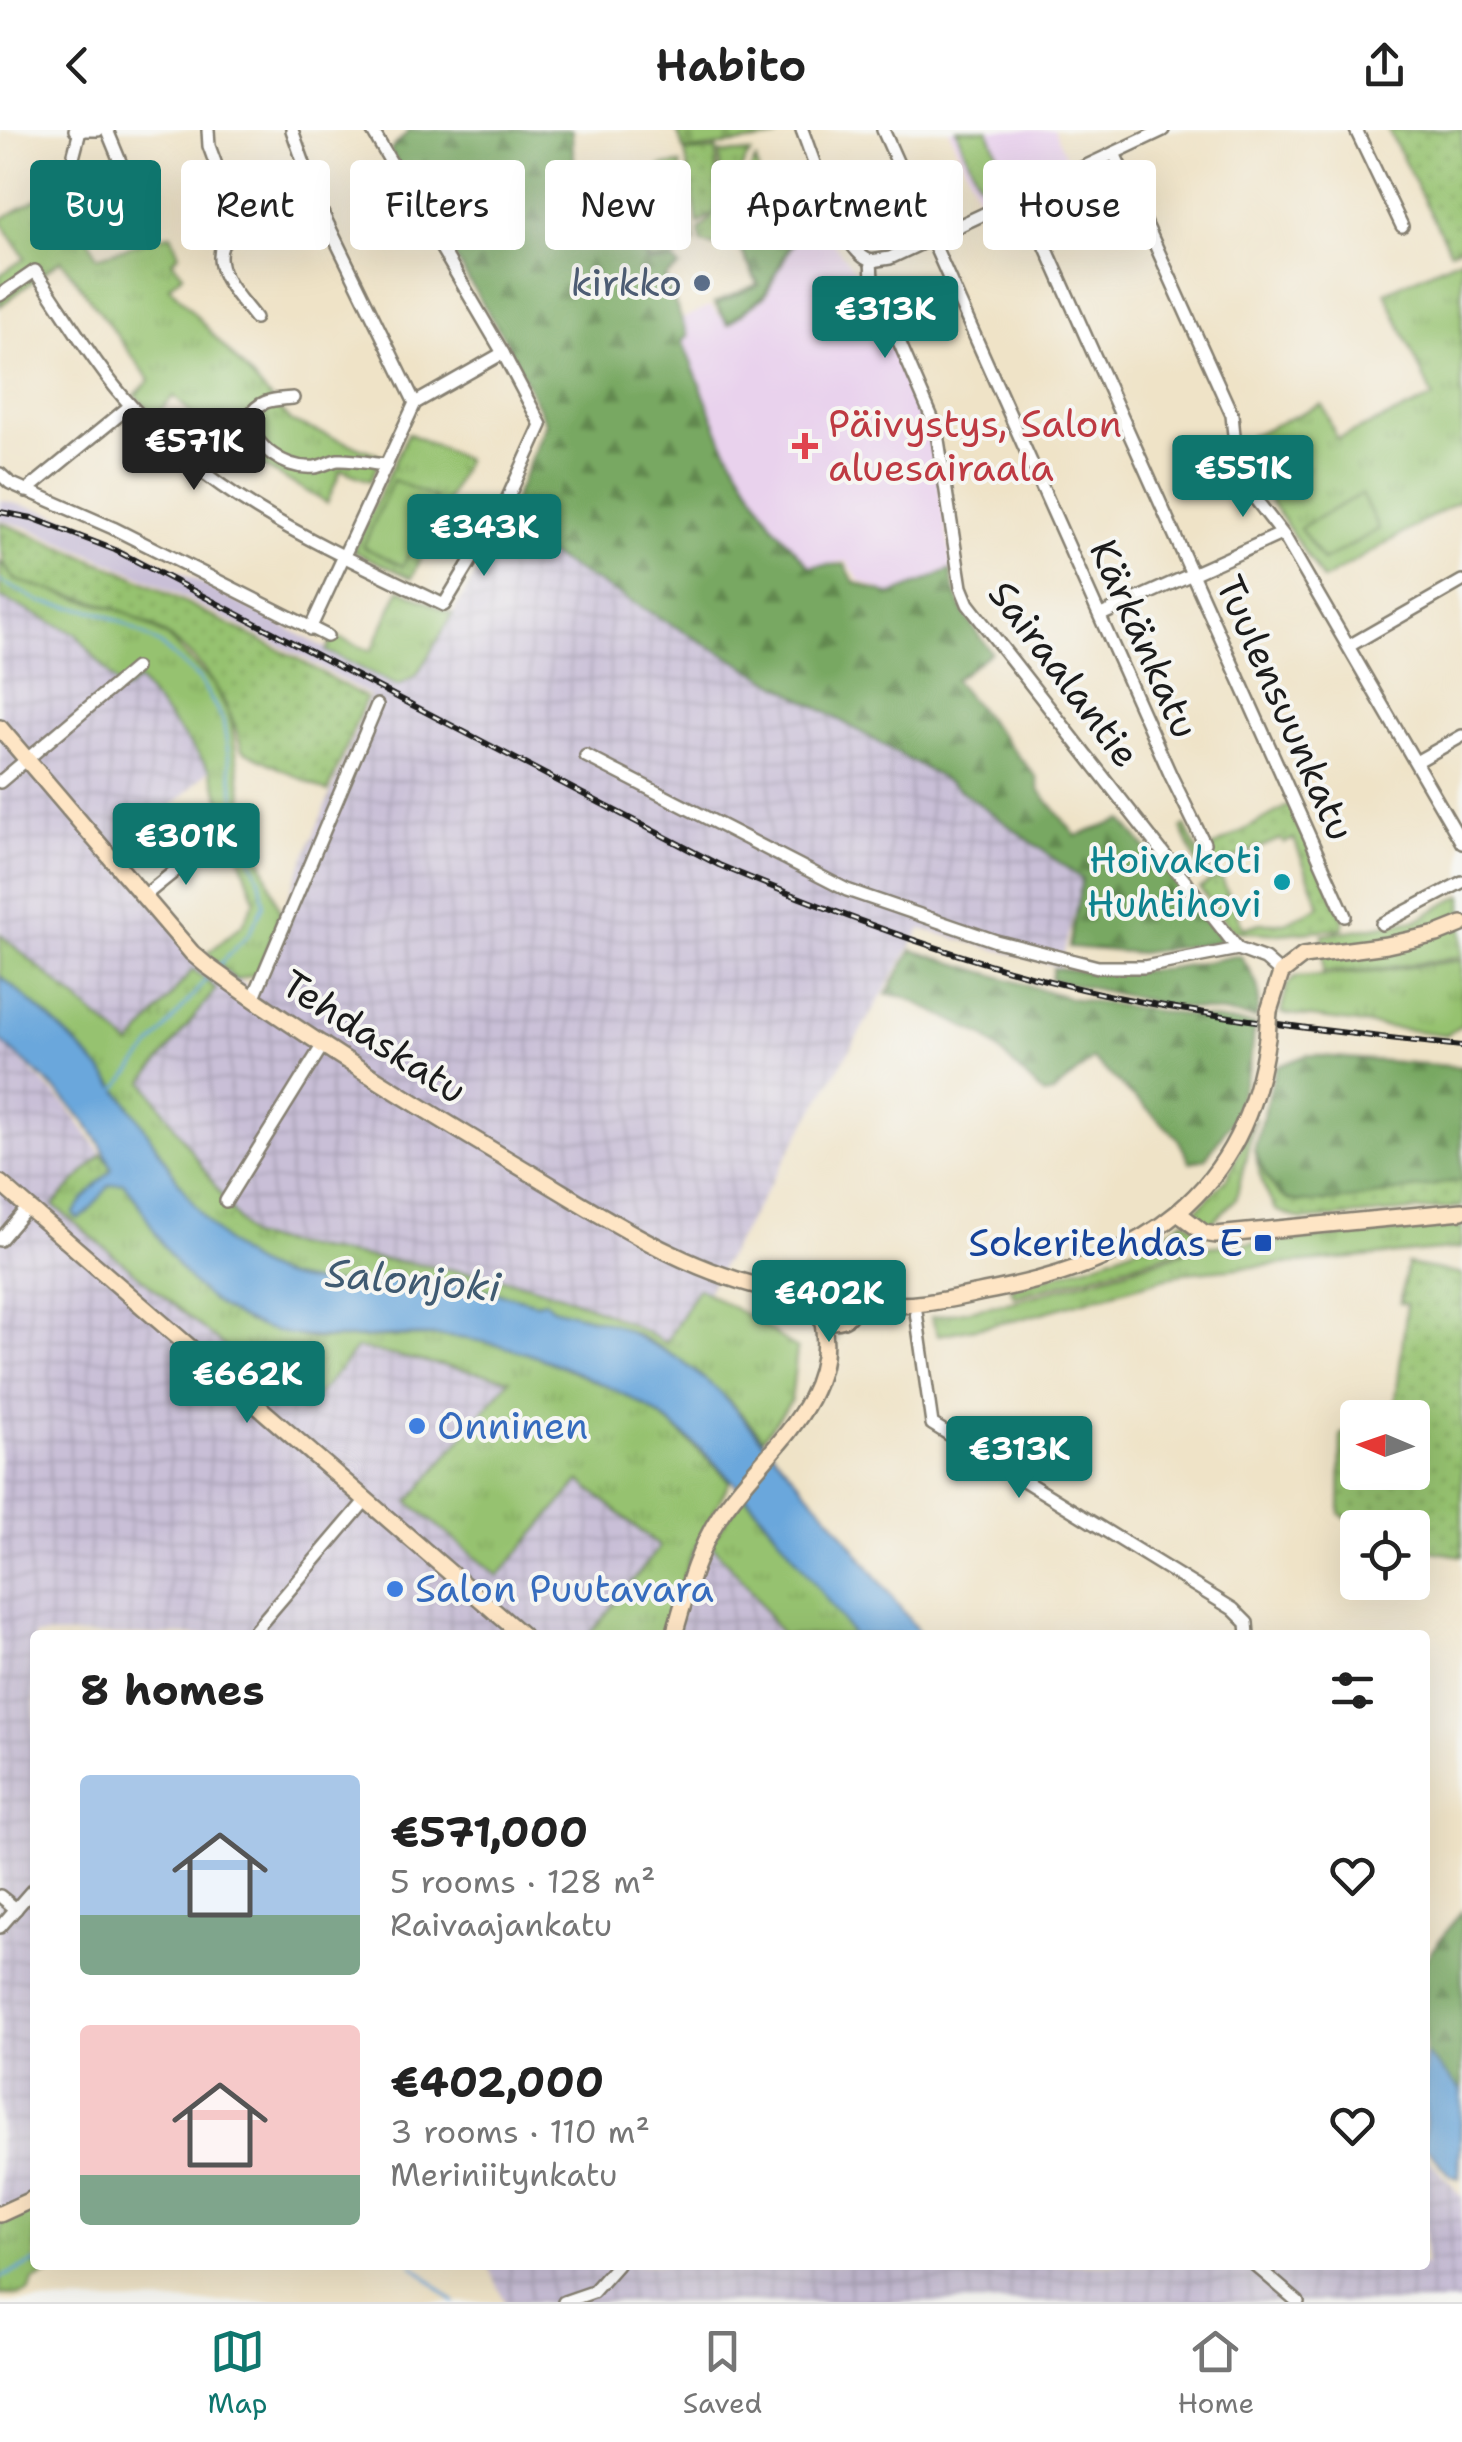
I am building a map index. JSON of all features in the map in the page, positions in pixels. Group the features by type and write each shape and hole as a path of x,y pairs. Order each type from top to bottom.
{"street":[{"path":"72,160 78,131 98,130"},
{"path":"106,130 117,160"},
{"path":"208,130 235,217 220,250 222,273 255,318"},
{"path":"292,130 319,206 415,403"},
{"path":"0,295 35,270 130,406 196,469 265,516 444,605 512,490 541,425 503,352 372,130"},
{"name":"Sairaalantie","path":"802,130 846,241 860,257 871,261 872,279 936,427 960,586 968,604 1238,949"},
{"name":"Kärkänkatu","path":"883,130 896,160"},
{"path":"1099,160 1163,130"},
{"path":"1356,130 1402,226"},
{"path":"1114,153 1232,415 1236,466 1242,484 1281,534 1462,844"},
{"path":"871,261 886,260 906,250"},
{"name":"Kärkänkatu","path":"936,250 1204,843"},
{"name":"Tuulensuunkatu","path":"1047,250 1345,916"},
{"path":"310,629 415,403 503,352"},
{"path":"293,398 266,400 254,407 248,418 250,430 268,452 291,464 311,468 333,460 387,465"},
{"path":"26,491 130,406"},
{"path":"0,474 26,491 113,528 327,636"},
{"path":"1101,616 1281,534"},
{"path":"1349,646 1462,581"},
{"path":"0,782 135,668"},
{"path":"254,998 378,705"},
{"name":"Tehdaskatu","path":"0,728 192,953 254,998 429,1112 631,1232 702,1268 791,1293 823,1292"},
{"path":"1416,762 1462,736"},
{"path":"586,756 847,890 996,941 1098,967 1144,967 1238,949 1265,959 1281,973"},
{"path":"144,896 201,850"},
{"path":"1382,924 1462,882"},
{"path":"828,1342 818,1299 823,1292 840,1287 877,1304 916,1305 1008,1287 1121,1251 1171,1219 1218,1172 1238,1139 1281,973 1303,956 1387,945 1462,924"},
{"path":"226,1202 324,1044"},
{"path":"0,1183 516,1630"},
{"path":"0,1240 28,1207"},
{"path":"1171,1219 1216,1235 1462,1212"},
{"name":"Tehdaskatu","path":"791,1293 820,1314"},
{"path":"676,1630 704,1542 722,1511 812,1397 828,1342 855,1303 852,1295"},
{"path":"820,1314 831,1322 877,1304"},
{"path":"916,1305 932,1424 1233,1609 1248,1630"},
{"path":"255,1630 366,1500"},
{"path":"0,1927 30,1893"},
{"path":"0,1896 16,1909"},
{"path":"0,2214 30,2200"},
{"path":"564,2302 594,2292 613,2270"},
{"path":"1261,2270 1298,2302"}],"shaded area":[{"path":"949,130 1054,130 1067,160 983,160 981,203"},
{"path":"788,250 839,250 860,278 917,403 934,455 952,568 891,594 859,580 847,561 810,566 773,525 723,442 682,339 680,320 710,306 729,325 766,296"},
{"path":"0,500 100,530 398,686 370,696 300,656 134,573 26,527 0,520"},
{"path":"502,529 952,784 1083,879 1060,967 921,929 706,1293 698,1289 666,1343 613,1314 249,1236 138,1073 131,1046 0,934 0,597 76,634 122,691 138,679 210,769 119,859 203,957 251,989 370,696 417,675"},
{"path":"0,1040 66,1105 102,1154 53,1205 304,1411 356,1348 511,1379 498,1576 580,1481 660,1547 593,1630 30,1630 30,2211 0,2224"},
{"path":"701,1535 747,1585 778,1630 668,1630 689,1560"},
{"path":"1430,2161 1462,2197 1462,2302 505,2302 490,2270 1430,2270"}],"green space":[{"path":"410,130 572,130 574,160 545,160 545,250 640,250 649,262 673,261 680,267 665,277 688,336 682,340 723,442 773,525 810,566 845,564 854,582 891,595 951,570 960,603 991,652 954,680 1037,778 1039,790 1076,836 1122,820 1224,941 1140,953 1069,947 1082,879 952,784 502,528 546,423 508,345 450,250 525,250 525,160 395,160 390,151"},
{"path":"677,130 775,130 777,138 684,151"},
{"path":"956,130 988,130 1001,160 983,160 983,181 979,183"},
{"path":"1388,130 1462,130 1462,246 1450,251"},
{"path":"717,150 717,160 711,160 711,215 698,224 691,160 686,160 685,152"},
{"path":"720,153 751,153 747,160 720,160"},
{"path":"30,203 30,250 94,250 97,257 120,250 161,250 161,237 171,234 179,254 172,261 183,274 169,286 292,422 382,456 370,481 341,470 327,503 217,440 174,396 155,416 135,395 150,380 61,260 0,306 0,275 25,258 0,220"},
{"path":"711,218 711,246 702,243 699,231"},
{"path":"641,250 687,250 677,257 650,259"},
{"path":"741,250 789,250 765,296 728,325 714,303 757,284"},
{"path":"742,250 787,250 764,295 728,323 716,304 759,285"},
{"path":"1462,257 1462,499 1323,580 1260,485 1246,448 1250,436 1322,404 1337,439 1433,398 1385,292"},
{"path":"408,433 466,460 412,578 353,551"},
{"path":"393,480 435,498 403,566 363,547"},
{"path":"1361,494 1379,529 1323,561 1300,528"},
{"path":"0,522 132,576 298,659 366,698 328,792 242,750 220,693 204,670 164,634 113,608 15,579 4,561"},
{"path":"0,562 15,580 125,612 167,637 213,684 231,718 245,813 281,915 257,974 236,980 207,954 243,924 255,900 210,769 138,680 123,692 76,634 0,597"},
{"path":"400,589 453,614 417,675 398,686 326,651 334,636 371,651"},
{"path":"1291,804 1343,918 1344,928 1280,934 1232,931 1200,889 1221,877 1243,928 1285,923 1320,906 1294,839 1284,843 1280,839 1191,877 1199,868 1181,828 1185,826 1199,855"},
{"path":"1462,895 1462,923 1323,951 1323,935 1416,920"},
{"path":"1462,926 1462,957 1372,970 1323,972 1323,954"},
{"path":"0,934 131,1046 193,969 216,989 144,1081 249,1236 529,1285 590,1306 666,1343 698,1288 797,1349 791,1401 763,1438 698,1374 661,1348 612,1324 552,1308 545,1301 536,1303 492,1291 417,1281 309,1282 274,1273 249,1260 227,1243 188,1197 124,1098 96,1065 0,976"},
{"path":"912,950 1069,998 1255,1025 1249,1068 1233,1119 1205,1159 1190,1162 1177,1137 1093,1059 1053,1093 1044,1095 985,1037 905,997 886,994"},
{"path":"1240,955 1257,984 1256,1018 1167,1005 1051,979 1053,968 1147,971"},
{"path":"1462,960 1462,1025 1447,1035 1281,1013 1287,985 1295,977"},
{"path":"1307,1055 1462,1067 1462,1180 1340,1200 1295,1201 1283,1197 1269,1181 1254,1150 1276,1067"},
{"path":"1255,1117 1236,1199 1204,1230 1189,1218 1227,1178"},
{"path":"1254,1150 1273,1187 1283,1197 1295,1201 1340,1200 1462,1180 1462,1207 1302,1220 1275,1210 1263,1185"},
{"path":"102,1154 140,1205 247,1322 310,1339 438,1336 490,1341 527,1352 648,1408 674,1427 730,1481 689,1560 668,1630 593,1630 660,1547 580,1481 498,1576 409,1502 510,1379 357,1348 304,1412 53,1205"},
{"path":"1184,1220 1202,1233 1180,1251 1014,1297 1011,1288 1125,1252"},
{"path":"1462,1227 1462,1248 1184,1273 1017,1320 938,1335 931,1317 1012,1302 1181,1254 1188,1248"},
{"path":"1407,1264 1462,1274 1462,1556 1430,1551 1430,1510 1340,1510 1340,1490 1430,1490 1430,1400 1396,1400 1407,1304 1400,1303"},
{"path":"744,1495 794,1554 849,1630 778,1630 747,1585 710,1543"},
{"path":"1462,1910 1462,2091 1430,2058 1430,1953"},
{"path":"30,2211 30,2270 57,2270 33,2281 30,2291 21,2295 0,2295 0,2224"}],"water":[{"path":"0,976 96,1065 124,1098 188,1197 227,1243 274,1273 309,1282 432,1282 477,1288 536,1303 545,1301 552,1308 616,1325 679,1359 719,1391 832,1519 917,1630 849,1630 736,1484 681,1432 623,1394 541,1358 490,1343 436,1336 300,1336 247,1321 211,1300 185,1274 123,1183 110,1185 78,1219 73,1214 112,1169 79,1114 0,1040"},
{"path":"1430,2058 1462,2091 1459,2178 1451,2176 1430,2151"}],"waterway":[{"path":"0,581 41,602 94,611 122,622 162,646 199,679 223,720 240,832 260,880 264,904 249,934 217,967"},
{"path":"115,1091 208,977"},
{"path":"0,2278 30,2264"},
{"path":"418,2270 455,2302"}],"railway":[{"path":"0,512 32,518 115,550 719,865 878,927 986,963 1097,993 1268,1023 1462,1046"}],"place":[{"name":"kirkko","path":"702,283"},
{"name":"Päivystys, Salon aluesairaala","path":"805,446"},
{"name":"Hoivakoti Huhtihovi","path":"1282,882"},
{"name":"Sokeritehdas E","path":"1263,1243"},
{"name":"Onninen","path":"417,1426"},
{"name":"Salon Puutavara","path":"395,1589"}],"water label":[{"name":"Salonjoki","path":"413,1280"}]}
